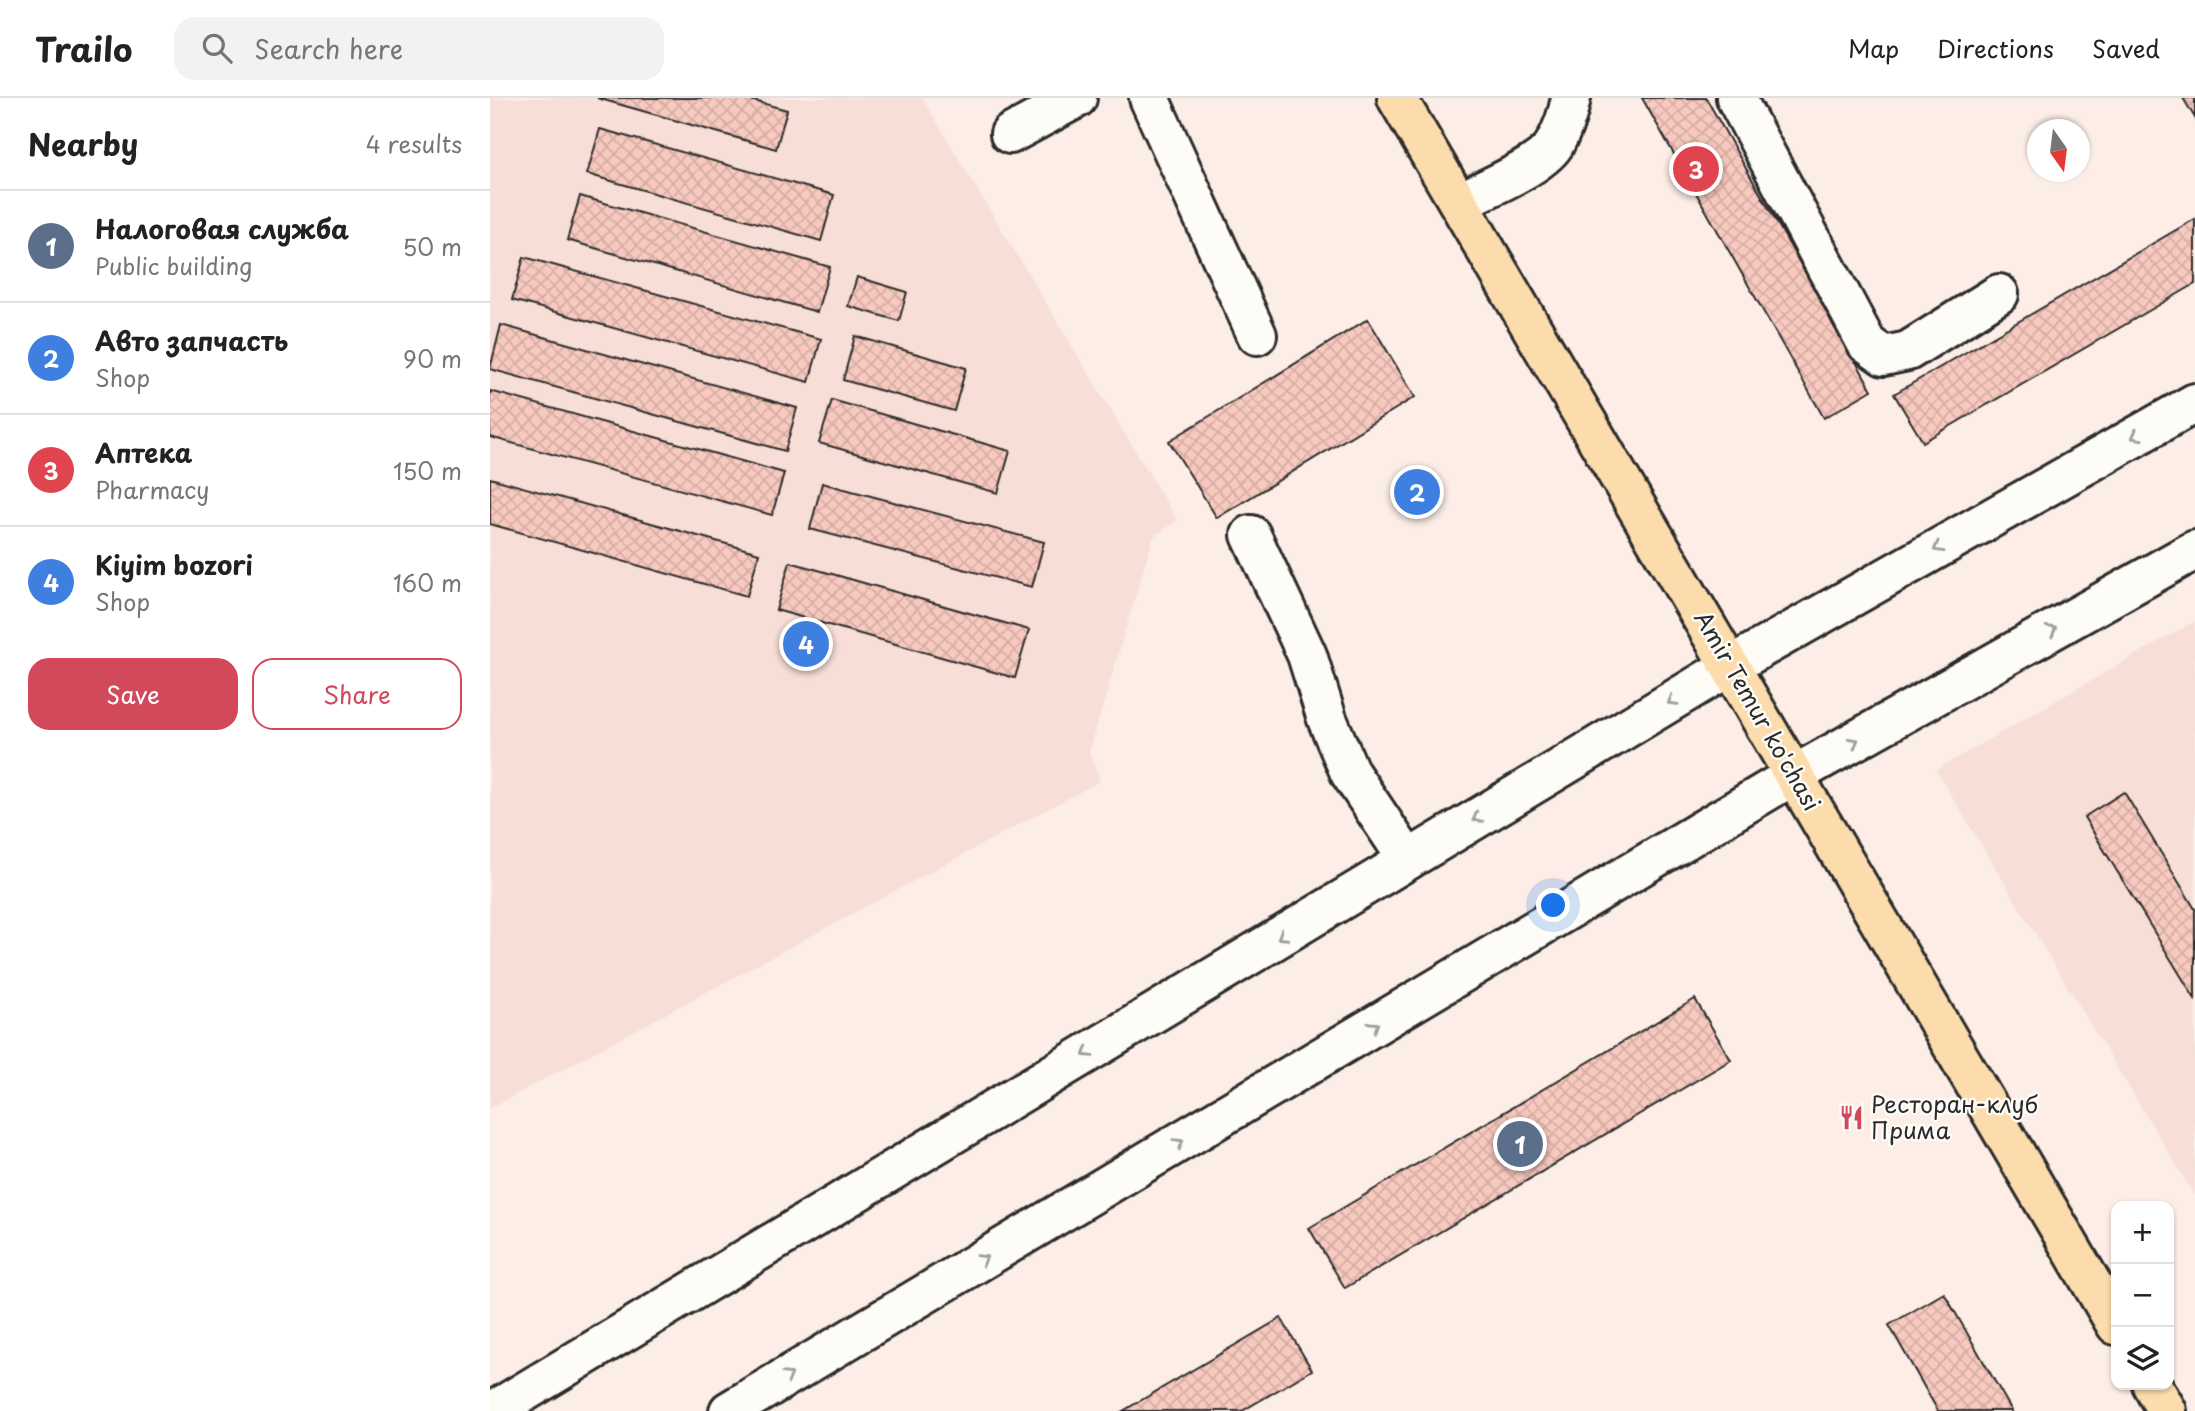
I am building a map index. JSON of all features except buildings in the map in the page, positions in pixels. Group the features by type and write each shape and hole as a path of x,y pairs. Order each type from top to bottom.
{"main road":[{"name":"Amir Temur ko'chasi","path":"1397,98 2111,1316"},
{"path":"2154,1390 2167,1411"}],"street":[{"path":"1010,134 1077,98"},
{"path":"1149,98 1257,335"},
{"path":"1459,202 1525,169 1553,147 1568,113 1571,98"},
{"path":"1736,98 1867,344 1884,356 1908,351 1999,294"},
{"path":"493,1411 1730,666 2195,403"},
{"path":"1251,535 1307,654 1327,719 1350,773 1408,860"},
{"path":"729,1411 1794,775 2195,550"}],"shaded area":[{"path":"490,98 922,98 1177,520 1153,537 1089,752 1100,781 490,1108"},
{"path":"2195,621 2195,1196 1936,770"}],"place":[{"name":"Аптека","path":"1696,169"},
{"name":"Авто запчасть","path":"1417,492"},
{"name":"Kiyim bozori","path":"806,644"},
{"name":"Ресторан-клуб Прима","path":"1851,1118"},
{"name":"Налоговая служба","path":"1520,1144"}]}
